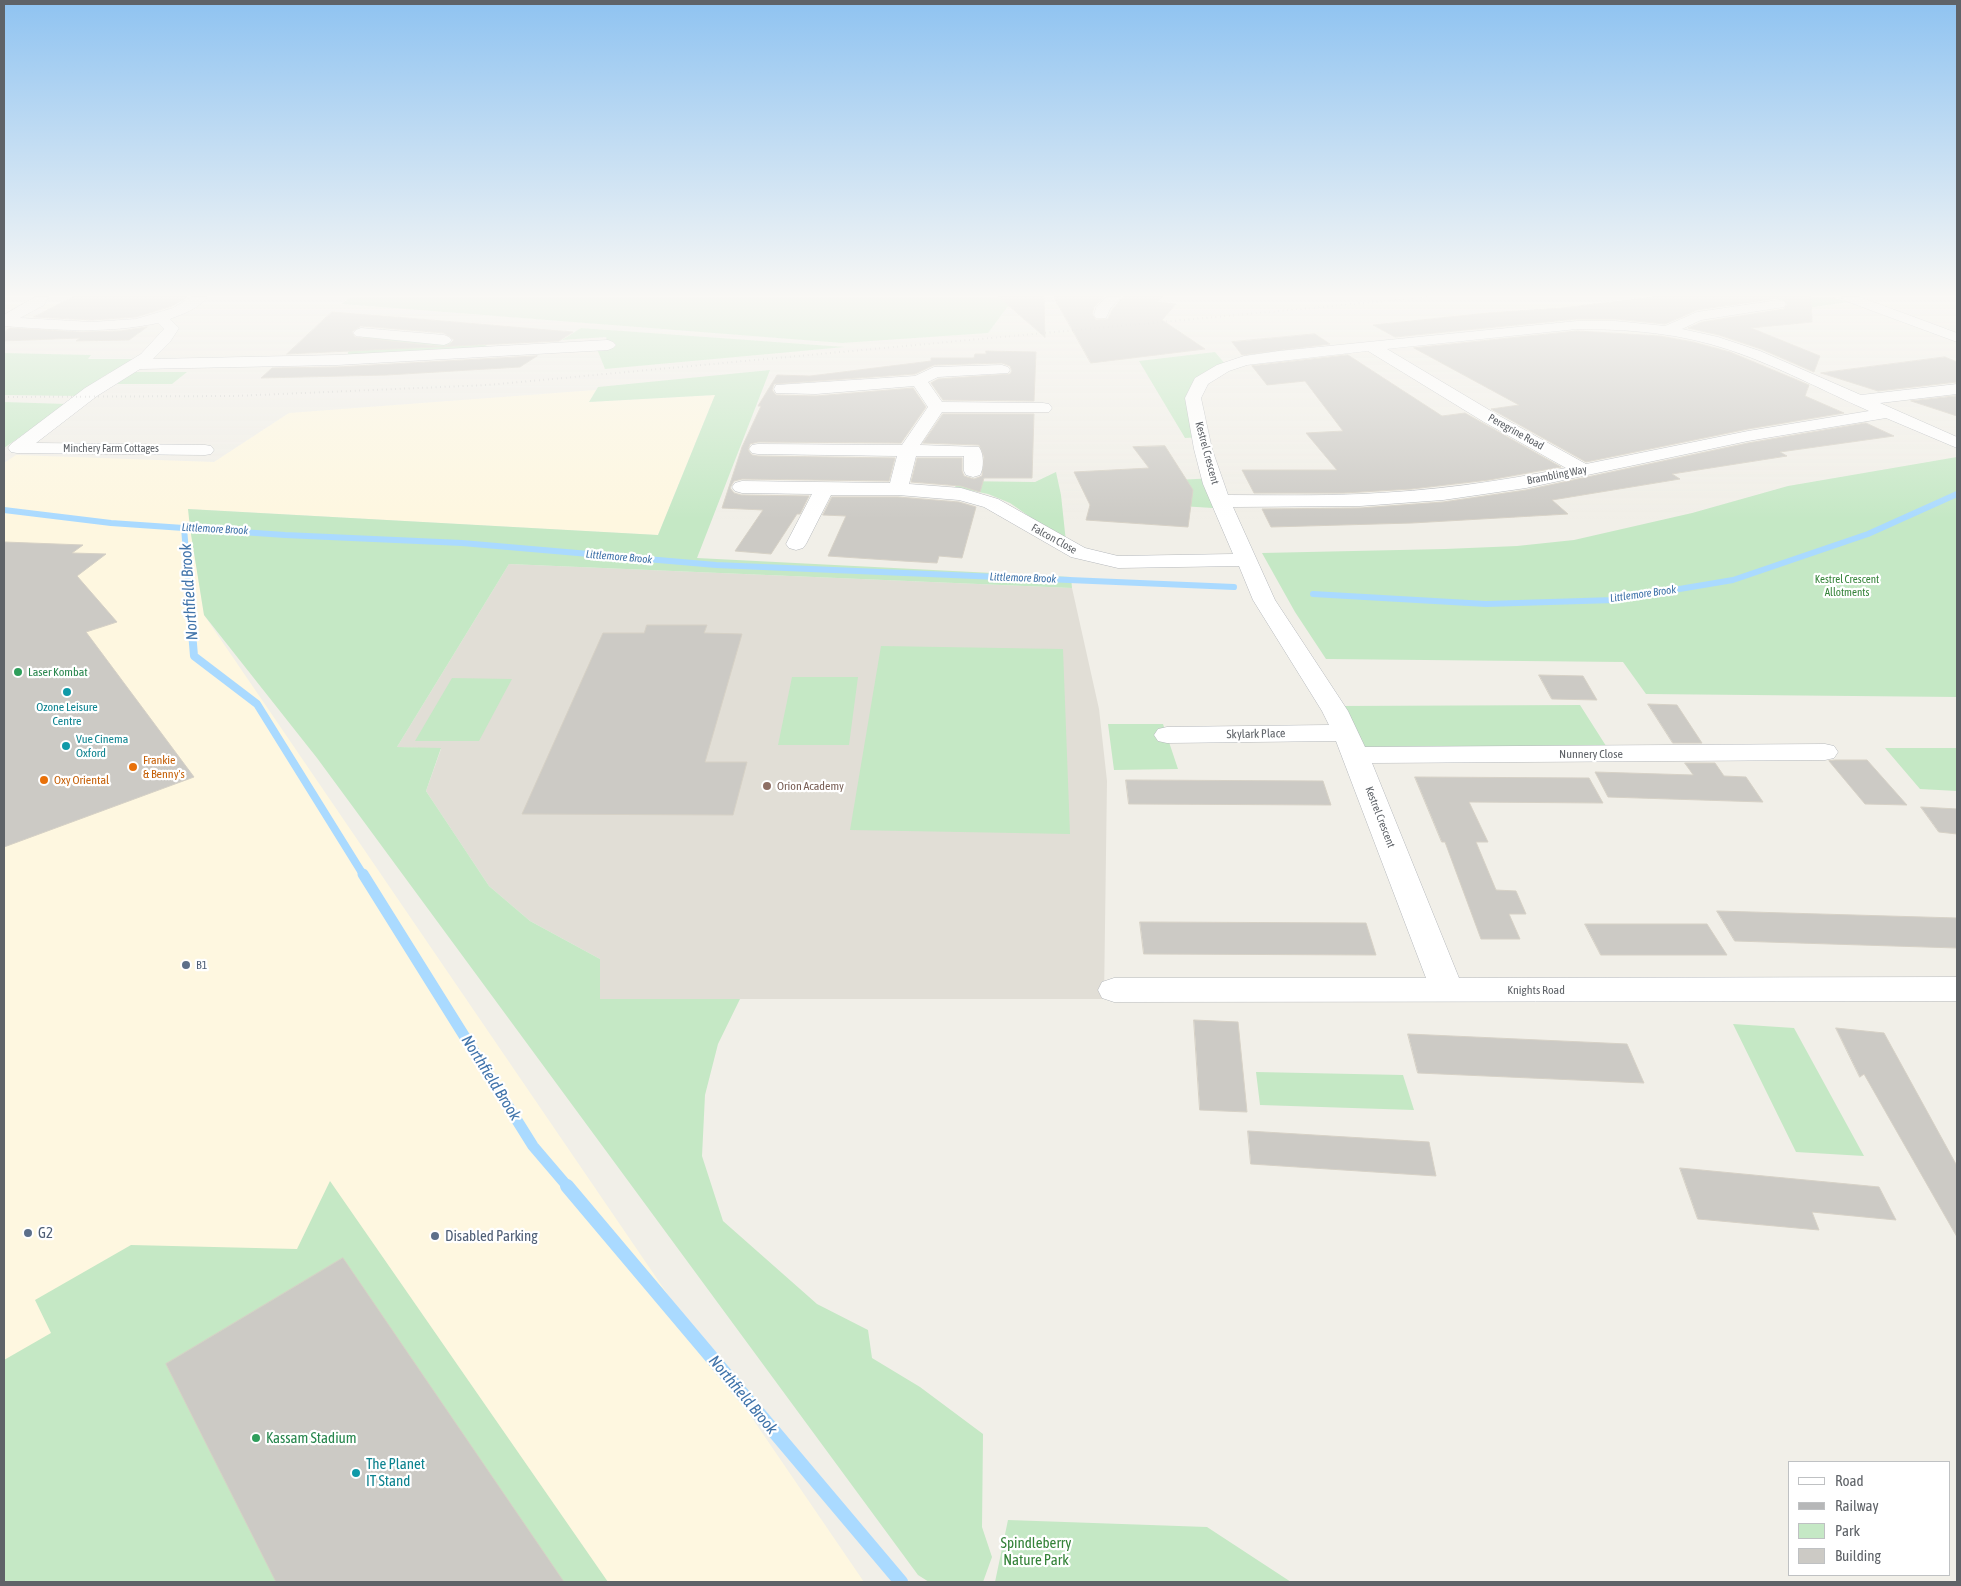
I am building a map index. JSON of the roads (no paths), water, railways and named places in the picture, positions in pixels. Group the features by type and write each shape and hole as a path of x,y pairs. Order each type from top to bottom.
{"street":[{"name":"Minchery Farm Cottages","path":"125,371 91,392 17,448 205,450"},
{"path":"782,389 816,389 919,381 934,372 968,371"},
{"name":"Kestrel Crescent","path":"1218,371 1201,381 1193,398 1211,475 1245,560 1264,600 1335,711 1351,744 1447,990"},
{"name":"Peregrine Road","path":"1413,371 1490,418 1583,470"},
{"name":"Kestrel Crescent","path":"1793,371 1957,443"},
{"path":"919,381 937,407"},
{"path":"1859,400 1957,389"},
{"path":"937,407 1043,408"},
{"path":"898,489 908,450 937,407"},
{"name":"Brambling Way","path":"1222,501 1360,500 1443,494 1526,482 1748,436 1886,413"},
{"path":"758,449 973,451 973,470"},
{"name":"Falcon Close","path":"742,487 898,489 961,494 991,503 1078,553 1118,562 1245,560"},
{"path":"796,544 824,489"},
{"name":"Skylark Place","path":"1167,735 1351,744"},
{"name":"Nunnery Close","path":"1351,744 1825,752"},
{"name":"Knights Road","path":"1114,990 1957,989"}],"waterway":[{"name":"Littlemore Brook","path":"1313,594 1486,604 1614,600 1733,580 1868,534 1957,494"},
{"name":"Littlemore Brook","path":"4,510 111,523 184,528"},
{"name":"Littlemore Brook","path":"184,528 285,535 462,543 716,565 1234,587"},
{"name":"Northfield Brook","path":"184,528 192,633"},
{"name":"Northfield Brook","path":"192,632 194,656 257,704 364,876"},
{"name":"Northfield Brook","path":"363,874 533,1146 568,1187"},
{"name":"Northfield Brook","path":"567,1186 901,1582"}],"railway":[{"path":"4,397 234,396 488,385 638,371"}],"place":[{"name":"Laser Kombat","path":"18,672"},
{"name":"Ozone Leisure Centre","path":"67,692"},
{"name":"Vue Cinema Oxford","path":"66,746"},
{"name":"Frankie & Benny's","path":"133,767"},
{"name":"Oxy Oriental","path":"44,780"},
{"name":"Orion Academy","path":"767,786"},
{"name":"B1","path":"186,965"},
{"name":"G2","path":"28,1233"},
{"name":"Disabled Parking","path":"435,1236"},
{"name":"Kassam Stadium","path":"256,1438"},
{"name":"The Planet IT Stand","path":"356,1473"}],"park label":[{"name":"Kestrel Crescent Allotments","path":"1847,586"},
{"name":"Spindleberry Nature Park","path":"1036,1552"}]}
